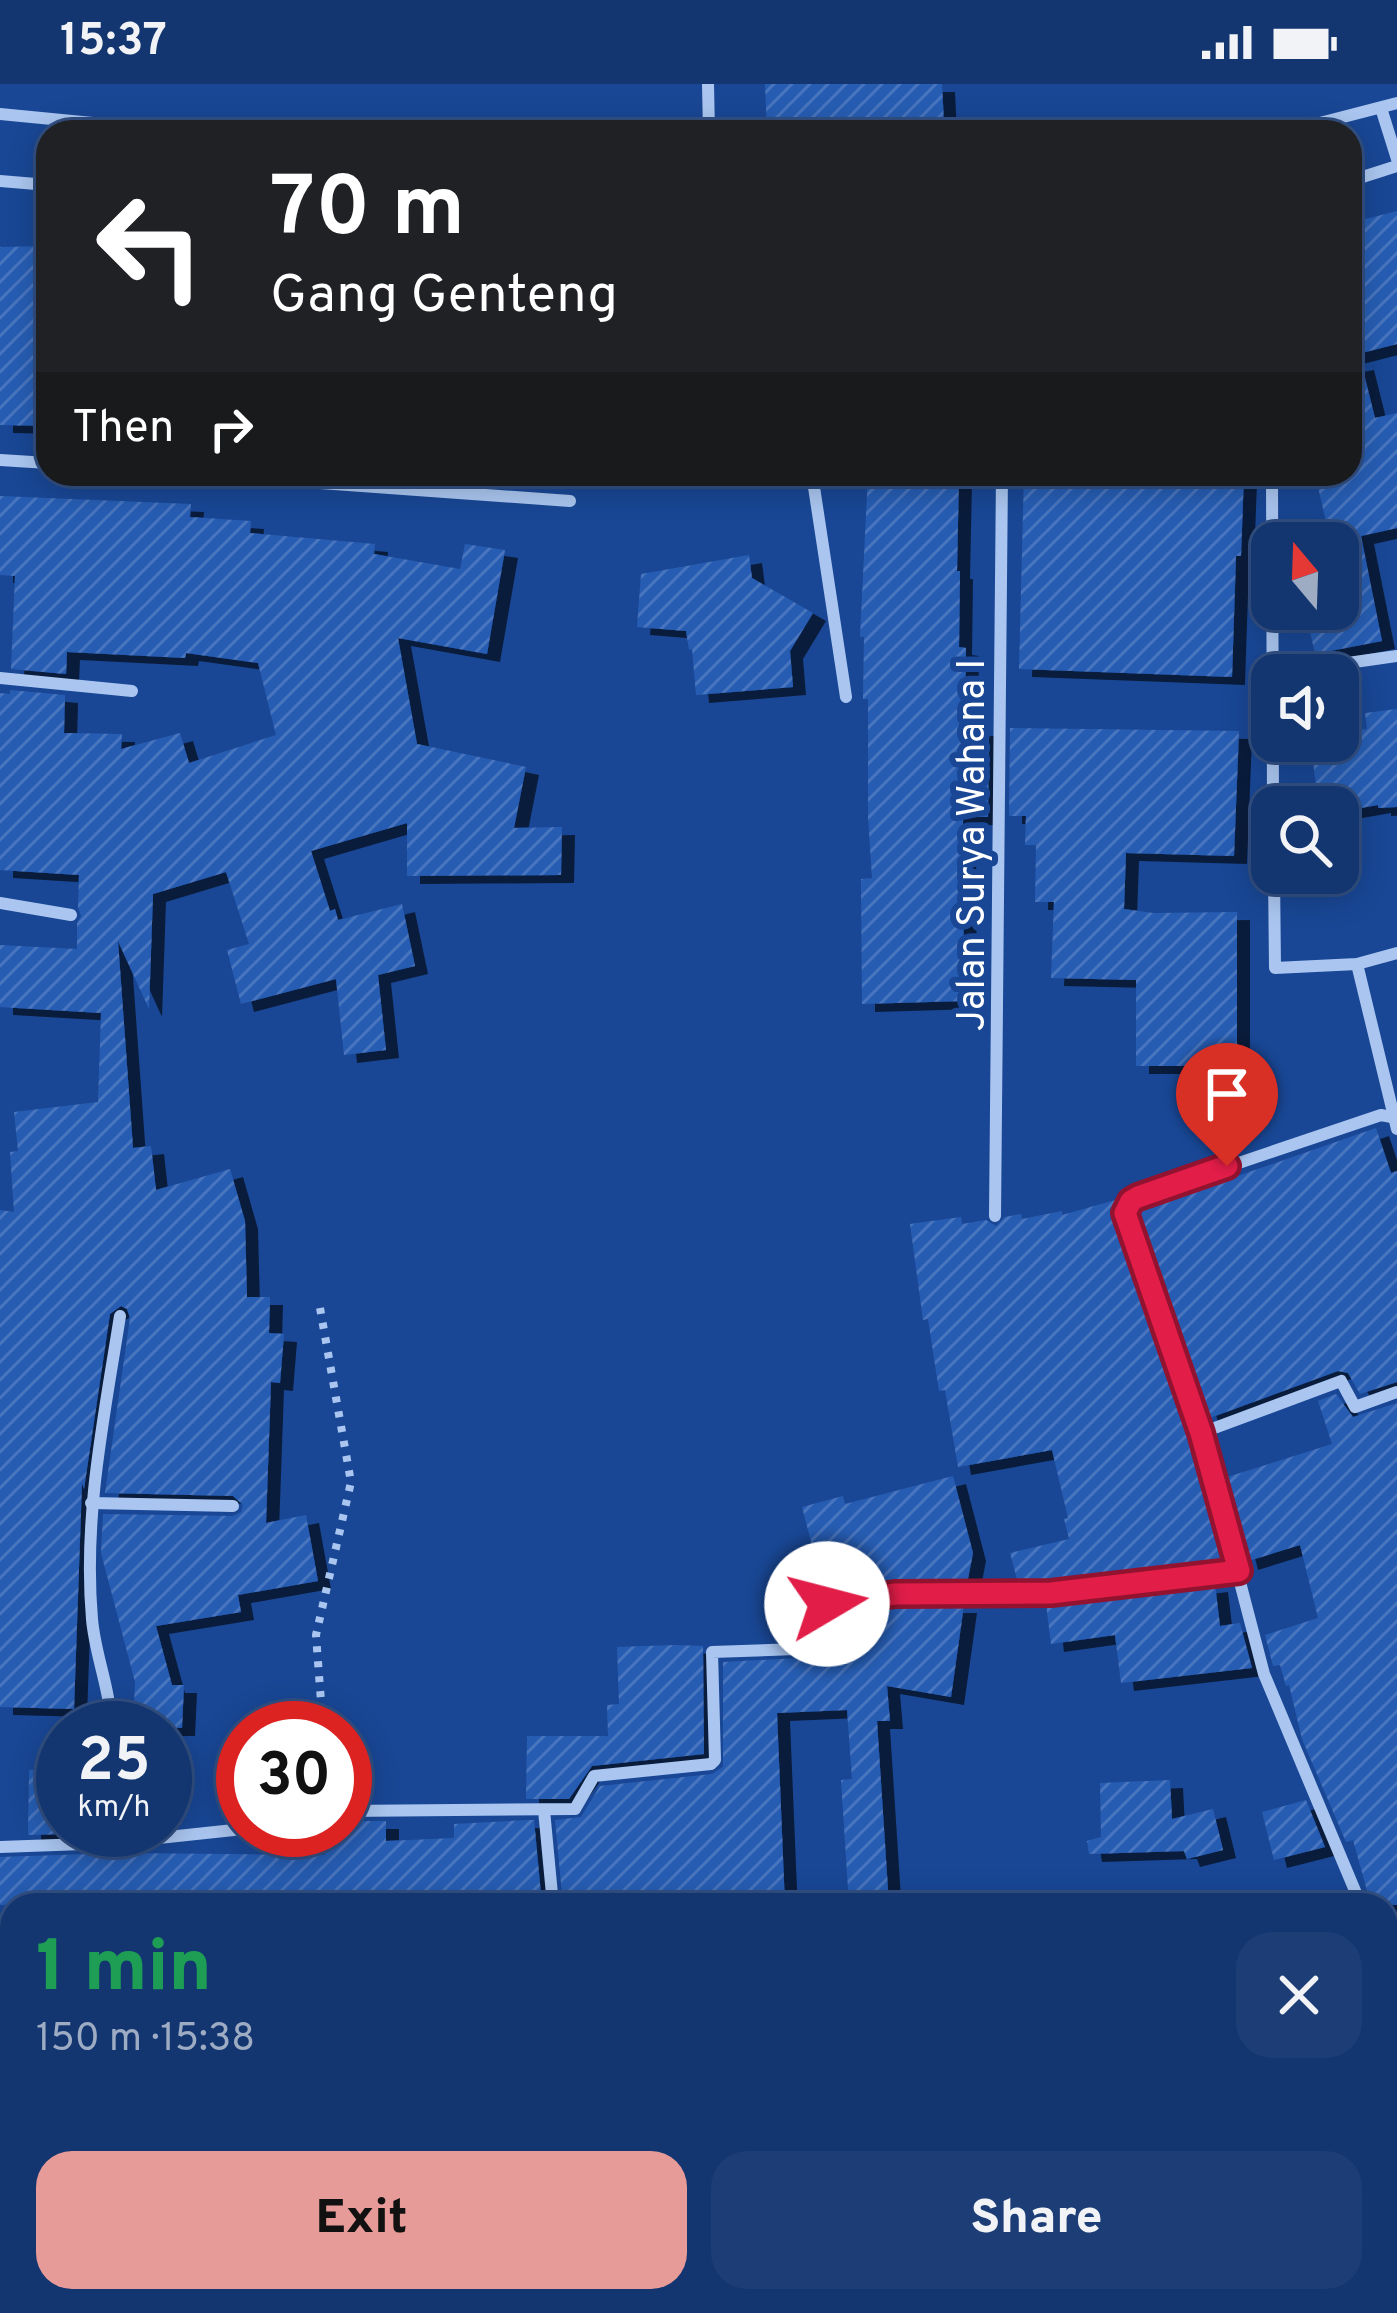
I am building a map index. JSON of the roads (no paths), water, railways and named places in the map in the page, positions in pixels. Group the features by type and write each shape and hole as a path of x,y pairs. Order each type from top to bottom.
{"street":[{"path":"708,84 709,120"},
{"path":"1333,120 1397,103"},
{"path":"1362,176 1397,162 1381,108"},
{"path":"0,114 62,120"},
{"path":"0,181 36,184"},
{"path":"0,460 36,463"},
{"path":"361,486 570,501"},
{"path":"814,486 846,698"},
{"name":"Jalan Surya Wahana I","path":"995,1216 1002,486"},
{"path":"1271,654 1272,486"},
{"path":"1359,661 1397,656"},
{"path":"0,678 132,691"},
{"path":"1274,894 1275,968 1357,964 1397,953"},
{"path":"0,904 71,915"},
{"path":"1357,964 1396,1122"},
{"path":"1356,1893 1264,1674 1201,1433 1126,1207 1138,1197 1381,1115 1396,1122"},
{"path":"110,1701 92,1622 91,1503 120,1316"},
{"path":"1201,1433 1341,1382 1355,1407 1397,1392"},
{"path":"91,1503 233,1506"},
{"path":"372,1811 575,1809 594,1776 710,1764 715,1760 712,1652 824,1648 827,1604 832,1600 895,1594 1051,1593 1239,1571"},
{"path":"544,1810 552,1893"},
{"path":"0,1847 36,1844"}]}
